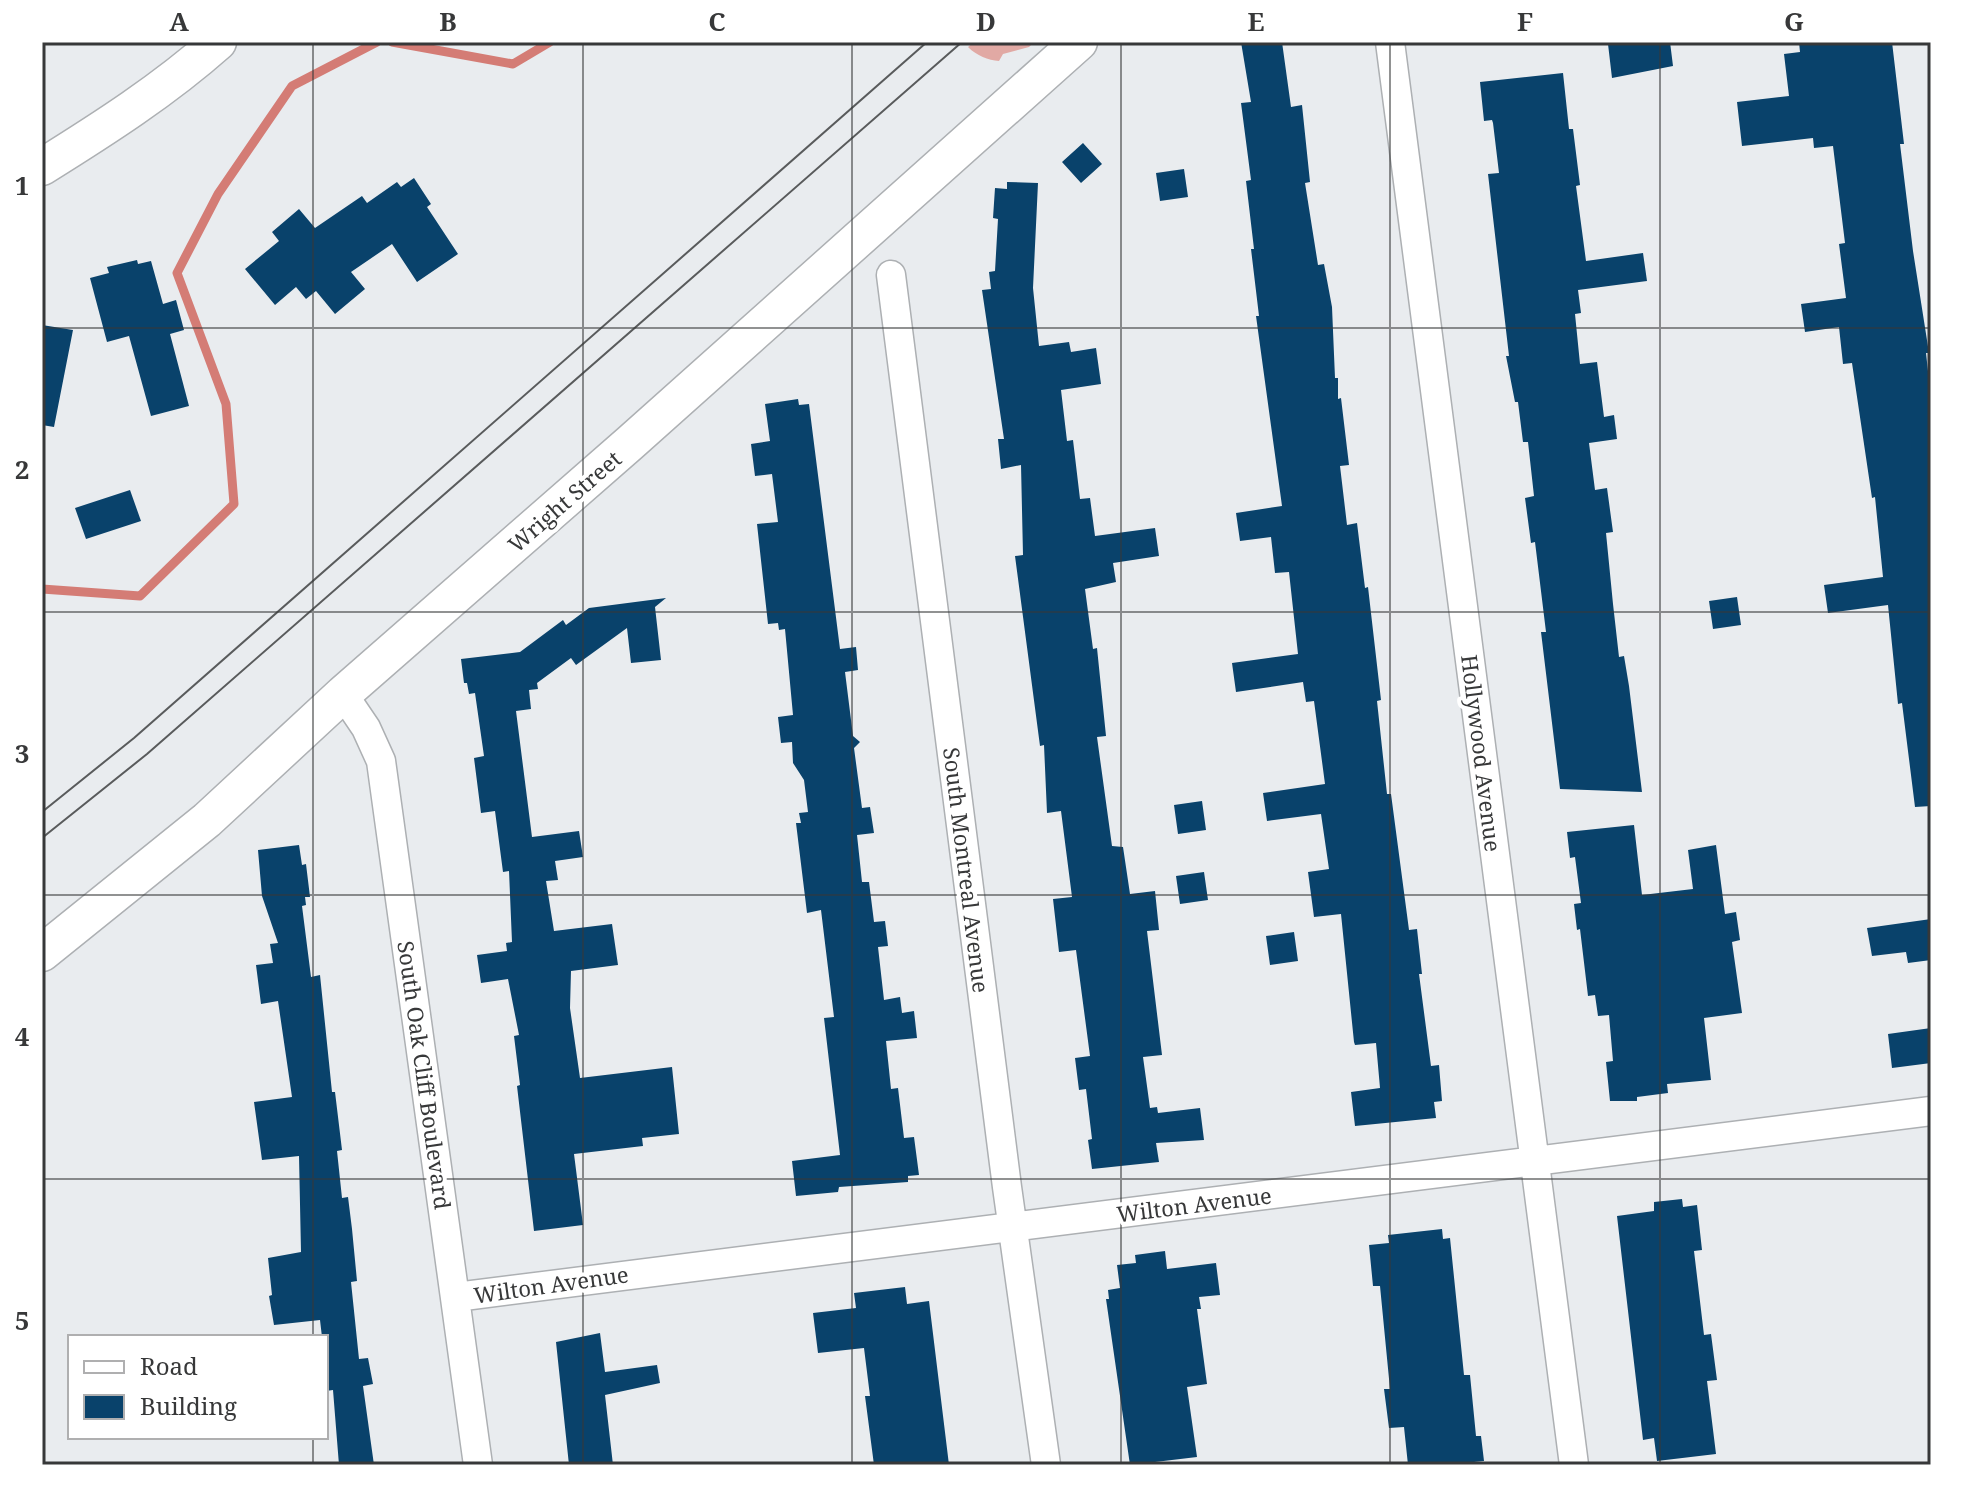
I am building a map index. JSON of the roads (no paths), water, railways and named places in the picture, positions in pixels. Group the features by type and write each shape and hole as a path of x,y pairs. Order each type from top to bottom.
{"street":[{"path":"42,167 111,124 218,42"},
{"name":"Wright Street","path":"42,953 207,820 343,694 630,443 1079,42"},
{"name":"Hollywood Avenue","path":"1390,42 1574,1465"},
{"name":"South Montreal Avenue","path":"891,275 1046,1465"},
{"name":"South Oak Cliff Boulevard","path":"343,694 366,728 381,761 478,1465"},
{"name":"Wilton Avenue","path":"456,1297 1931,1111"}],"waterway":[{"path":"42,589 140,596 234,504 226,404 177,273 218,194 292,86 377,42"},
{"path":"392,42 513,64 550,42"}],"tram line":[{"path":"42,812 134,738 927,42"},
{"path":"42,838 147,754 962,42"}]}
